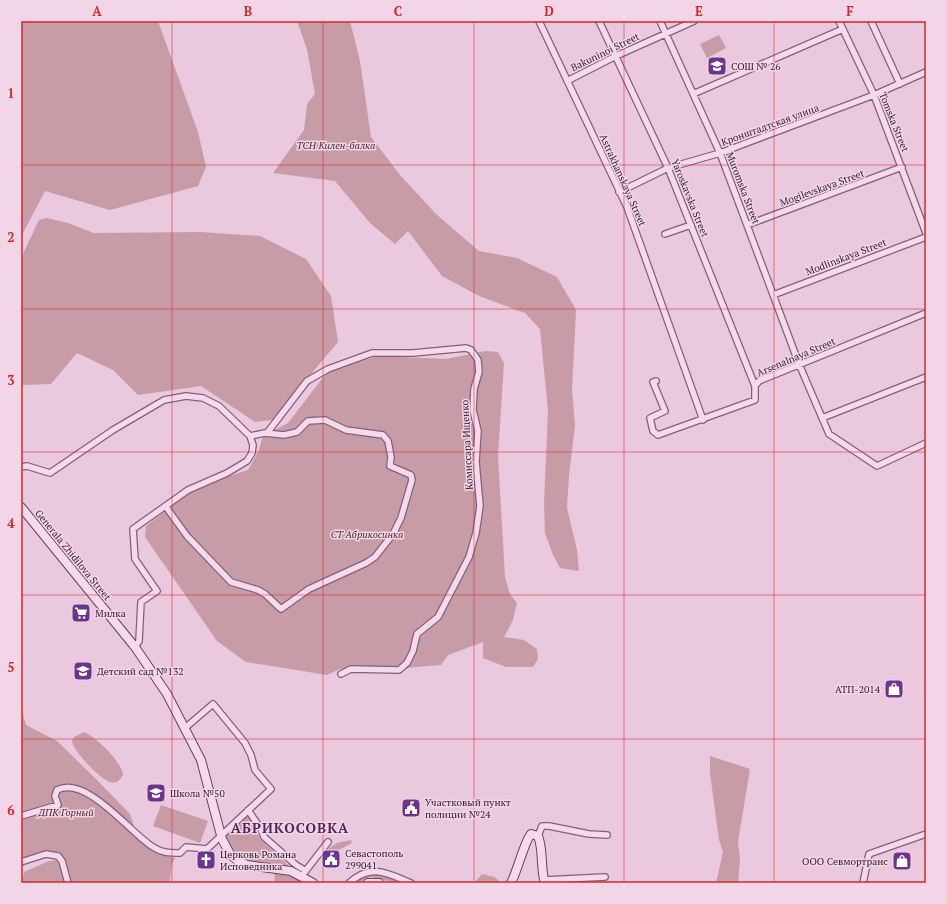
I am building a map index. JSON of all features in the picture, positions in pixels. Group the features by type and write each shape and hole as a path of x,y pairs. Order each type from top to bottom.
{"main road":[{"name":"Generala Zhidilova Street","path":"21,506 135,647 166,694 185,728 202,765 221,835 230,854 238,861 248,864 275,867 303,873 313,883"},
{"path":"511,883 528,838 535,835 540,843 541,869 545,881"},
{"path":"368,883 379,883"}],"street":[{"name":"Astrakhanskaya Street","path":"539,21 636,229 657,295 672,329 703,420"},
{"name":"Yaroskavska Street","path":"599,21 668,168 755,386"},
{"name":"Muromska Street","path":"660,21 720,153 799,364 829,434 877,466 926,443"},
{"name":"Bakuninoi Street","path":"567,81 666,32 694,21"},
{"name":"Tomska Street","path":"839,21 874,95 926,232"},
{"path":"871,21 900,84"},
{"path":"693,94 843,29"},
{"name":"Кронштадтская улица","path":"619,192 668,168 720,153 874,95 926,72"},
{"name":"Mogilevskaya Street","path":"747,225 902,168"},
{"path":"665,234 691,225"},
{"name":"Modlinskaya Street","path":"773,295 926,237"},
{"name":"Arsenalnaya Street","path":"656,381 654,382 665,411 650,418 650,424 653,431 658,435 665,434 755,400 755,386 759,381 926,313"},
{"name":"Комиссара Ищенко","path":"267,433 307,381 328,369 372,353 428,352 466,348 471,350 478,360 478,372 474,389 472,410 478,431 476,462 480,506 476,533 469,557 438,617 417,634 410,657 399,670 351,669 341,674"},
{"path":"822,418 926,377"},
{"path":"21,467 27,466 50,473 113,430 164,400 186,396 203,398 219,406 250,436 253,445 252,453 247,461 213,480 203,482 188,490 133,529 135,559 157,591 141,602 139,641 135,647"},
{"path":"166,507 187,536 231,582 258,590 281,609 309,589 366,563 375,557 393,534 401,518 412,480 411,475 390,466 391,457 386,438 375,434 346,430 325,420 308,421 297,432 284,435 267,433 250,436"},
{"path":"21,816 58,805 55,796 57,790 62,788 76,790 93,797 111,810 142,839 163,852 180,853 186,847 207,848 271,789 255,770 251,755 245,744 213,704 185,728"},
{"path":"248,810 261,829 264,837 303,873 328,842"},
{"path":"535,835 542,826 589,834 607,835"},
{"path":"863,883 869,854 926,834"},
{"path":"21,862 46,854 58,856 62,861 68,883"},
{"path":"349,883 359,876 373,870 390,874 411,883"},
{"path":"545,881 605,877"}],"green space":[{"path":"21,21 158,21 198,132 206,167 198,186 110,210 45,191 21,237"},
{"name":"ТСН Килен-балка","path":"297,21 350,21 360,61 371,137 400,175 436,214 479,251 517,258 557,277 576,310 572,389 575,426 569,475 567,508 577,550 579,571 560,568 553,555 545,533 544,503 548,411 540,329 525,313 479,296 442,276 408,231 395,244 370,223 335,181 273,173 304,130 307,104 315,94 307,49"},
{"path":"719,35 726,48 707,58 700,44"},
{"path":"47,218 68,223 94,233 200,232 260,236 306,259 331,296 338,342 272,420 255,422 201,386 138,395 113,370 77,353 51,384 23,385 21,381 21,258 39,220"},
{"name":"СТ Абрикосинка","path":"485,351 498,352 504,363 498,456 505,577 510,594 517,603 513,620 504,637 524,640 537,649 538,659 533,667 506,667 483,658 483,642 448,655 441,665 369,671 340,669 327,675 246,662 217,641 145,537 146,526 198,486 248,470 259,450 263,436 288,423 328,371 378,356 446,359"},
{"name":"ДПК Горный","path":"21,707 26,725 57,741 130,814 138,838 155,851 175,858 172,864 169,883 21,883 24,872 49,861 57,860 61,868 60,862 54,855 21,862"},
{"path":"84,732 101,744 114,757 122,770 123,775 118,781 110,782 100,776 77,751 72,741 74,737"},
{"path":"710,756 750,769 738,842 740,859 738,883 716,883 723,852 719,840 710,773"},
{"path":"161,805 208,821 200,843 153,826"},
{"path":"246,814 253,823 260,839 289,866 287,868 238,860 225,841 225,833"},
{"path":"351,840 352,843 331,854 328,849 337,843"},
{"path":"274,871 288,875 305,883 275,883"},
{"path":"374,872 406,883 396,883 370,877 359,883 352,883 361,875"},
{"path":"482,874 494,877 502,883 474,883"}],"place":[{"name":"СОШ № 26","path":"717,66"},
{"name":"Милка","path":"81,613"},
{"name":"Детский сад №132","path":"83,671"},
{"name":"АТП-2014","path":"894,689"},
{"name":"Школа №50","path":"156,793"},
{"name":"Участковый пункт полиции №24","path":"411,808"},
{"name":"Севастополь 299041","path":"331,859"},
{"name":"Церковь Романа Исповедника","path":"206,860"},
{"name":"ООО Севмортранс","path":"902,861"}],"district":[{"name":"АБРИКОСОВКА","path":"290,827"}]}
